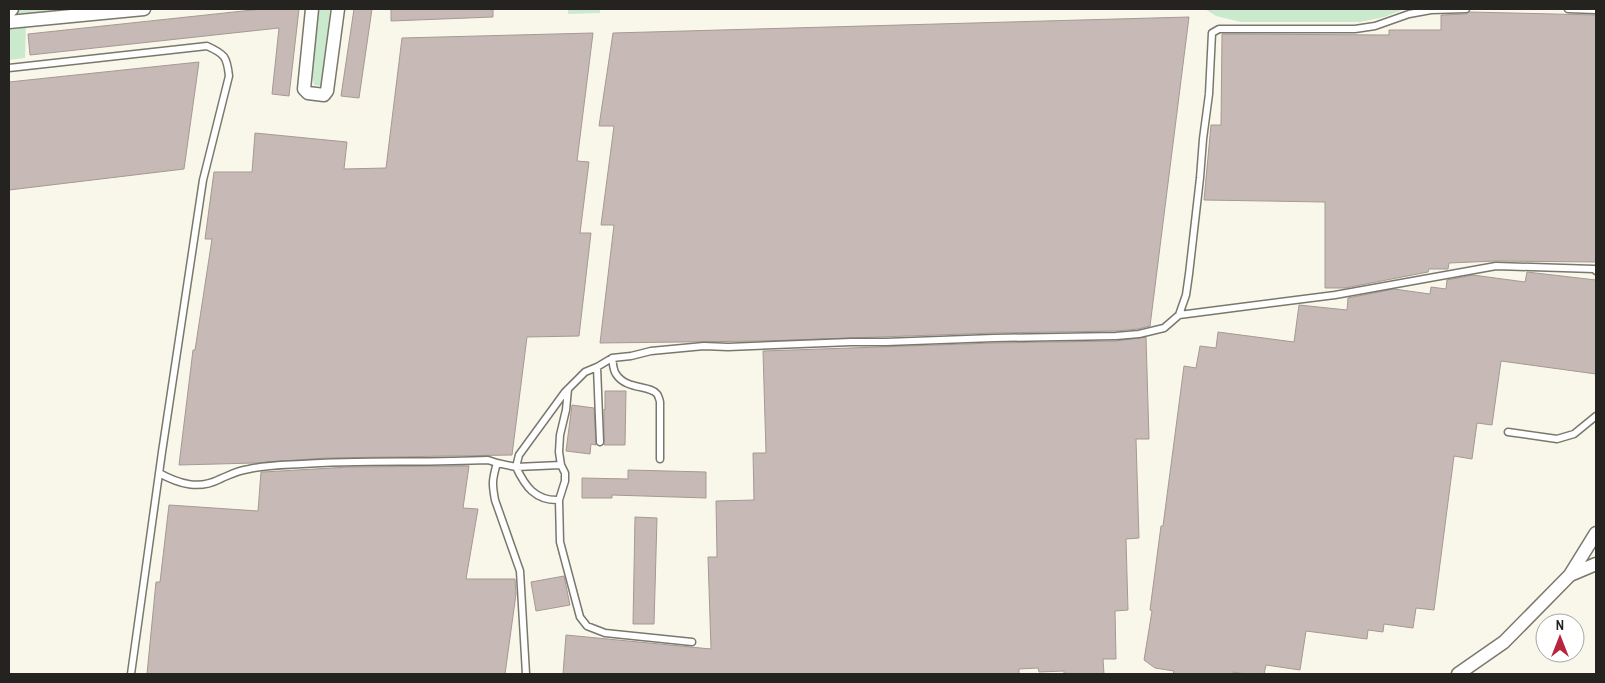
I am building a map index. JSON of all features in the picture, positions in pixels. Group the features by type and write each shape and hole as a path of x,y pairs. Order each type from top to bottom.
{"street":[{"path":"9,12 12,9"},
{"path":"9,22 144,9"},
{"path":"312,9 304,89 308,94 324,95 327,90 338,9"},
{"path":"1458,674 1504,642 1570,575 1596,533"},
{"path":"1570,575 1596,564"}],"lane":[{"path":"559,500 551,500 530,490 516,467 519,455 568,389 585,372 612,358 651,351 704,346 728,348 851,342 1116,336 1139,334 1164,328 1179,315 1186,295 1209,94 1212,33 1219,29 1355,29 1375,26 1409,14 1431,10 1466,9"},
{"path":"1568,9 1596,10"},
{"path":"9,68 207,46 220,52 227,63 229,76 202,180 131,674"},
{"path":"1179,315 1335,295 1496,266 1596,271"},
{"path":"612,358 614,372 622,381 658,394 660,402 660,459"},
{"path":"597,367 600,442"},
{"path":"568,389 559,452 565,473 565,481 559,500 560,542 580,617 587,626 606,633 692,642"},
{"path":"1508,432 1558,439 1574,434 1596,416"},
{"path":"159,473 174,482 189,485 207,484 220,480 231,473 250,468 302,464 356,461 488,460 516,467 561,464"},
{"path":"497,463 492,480 494,495 520,571 526,674"}],"green space":[{"path":"14,9 135,9 9,21"},
{"path":"317,9 330,9 322,86 314,85 312,74"},
{"path":"568,9 600,9 600,13 568,14"},
{"path":"1205,9 1405,9 1384,17 1360,22 1241,22 1216,16"},
{"path":"26,25 25,58 9,60 9,26"}],"building":[{"path":"262,9 299,9 289,96 272,94 279,28 30,55 28,34"},
{"path":"354,9 372,9 359,98 341,96"},
{"path":"391,9 493,9 493,17 391,21"},
{"path":"1469,12 1596,15 1596,262 1496,261 1449,263 1448,269 1429,269 1428,272 1345,288 1325,288 1325,202 1204,200 1211,125 1221,125 1222,34 1389,35 1389,30 1441,30 1441,15 1466,14"},
{"path":"1189,17 1150,326 1116,331 763,341 600,343 614,225 601,225 614,126 599,126 613,33"},
{"path":"593,33 577,161 589,162 580,233 591,233 579,336 527,337 512,455 325,458 255,463 179,465 193,350 195,350 212,239 205,239 214,172 252,172 255,133 347,142 344,169 386,168 402,38"},
{"path":"199,62 184,169 9,190 9,82"},
{"path":"1527,272 1596,280 1596,374 1501,361 1492,425 1477,423 1472,459 1454,456 1434,610 1416,608 1413,628 1384,624 1383,632 1368,630 1367,639 1306,631 1300,670 1266,665 1264,674 1233,672 1232,674 1173,674 1174,671 1155,668 1144,660 1184,366 1196,368 1200,346 1216,348 1218,332 1294,342 1299,305 1347,310 1348,298 1394,289 1430,294 1431,287 1446,289 1447,280 1473,275 1525,282"},
{"path":"1146,337 1149,439 1136,439 1139,538 1126,539 1128,610 1115,611 1116,659 1103,659 1104,674 1064,674 1064,671 1039,672 1038,668 1019,669 1019,674 563,674 566,635 711,649 708,557 717,557 716,501 754,500 753,453 766,453 763,351 1116,341"},
{"path":"605,391 626,391 625,445 604,445"},
{"path":"572,405 594,408 596,445 591,444 590,454 566,451"},
{"path":"469,466 463,508 478,509 466,579 515,579 516,594 505,674 147,674 156,582 160,582 169,505 258,511 261,472 349,467"},
{"path":"628,470 706,472 706,498 612,495 612,498 582,498 582,478 628,479"},
{"path":"635,517 657,518 654,624 633,624"},
{"path":"564,576 570,605 536,611 531,582"}]}
